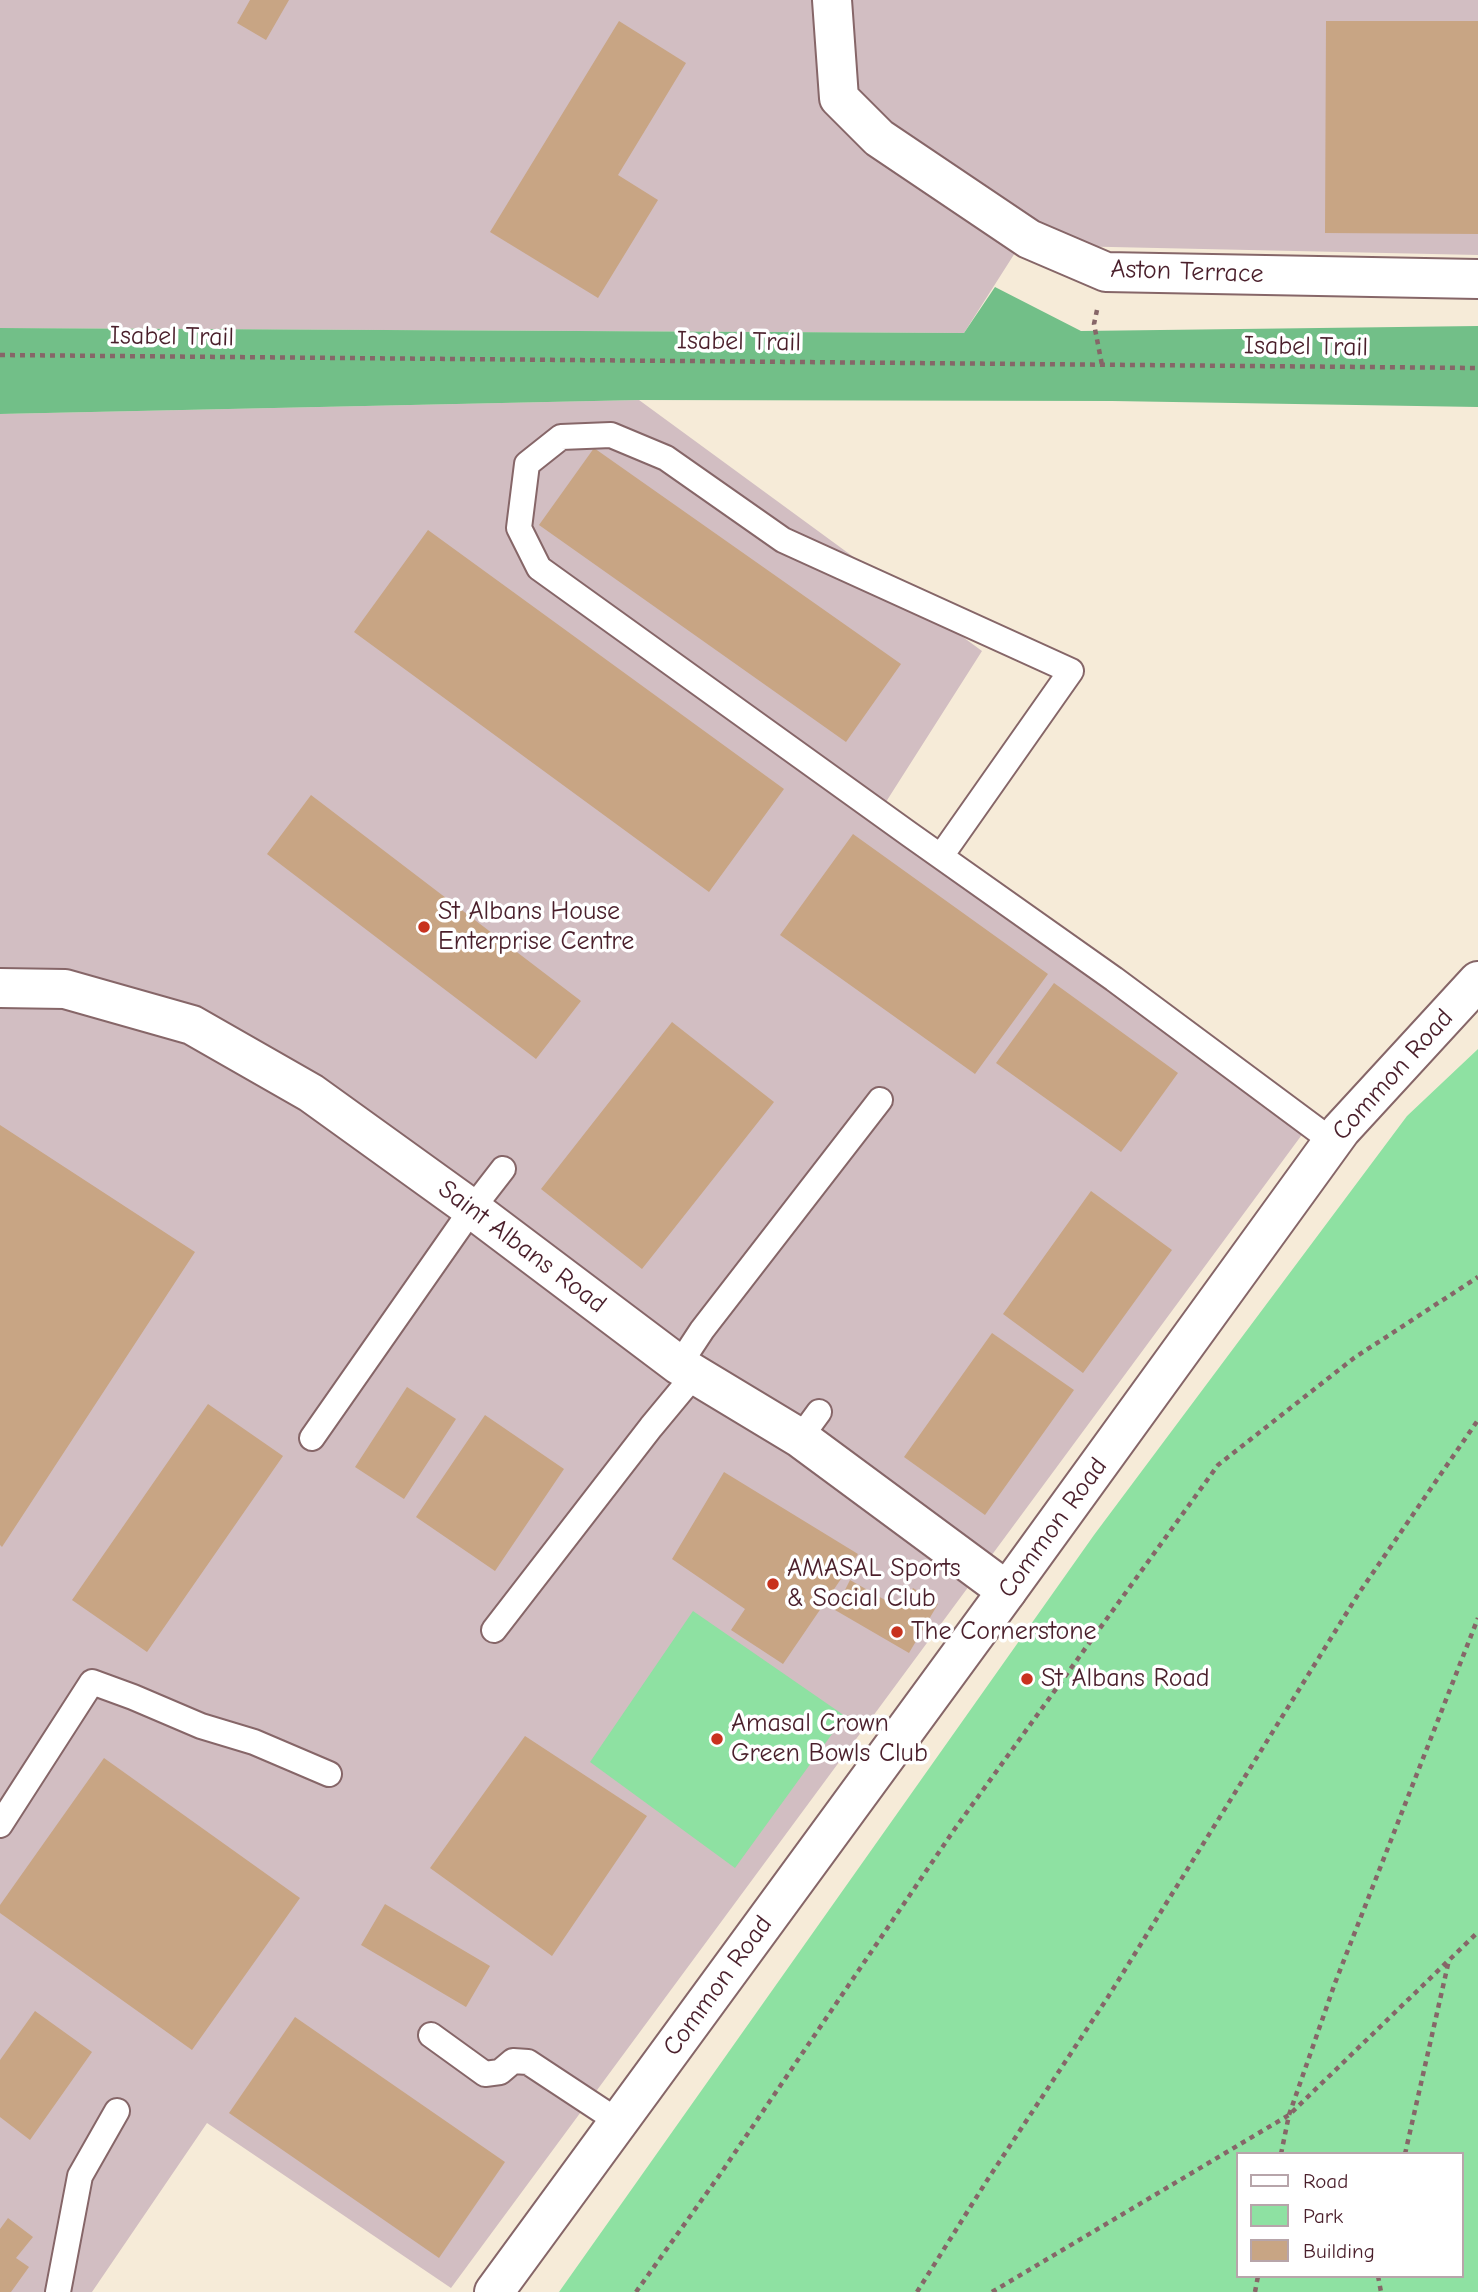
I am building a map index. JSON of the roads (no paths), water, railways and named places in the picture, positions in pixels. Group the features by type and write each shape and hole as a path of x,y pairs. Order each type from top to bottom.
{"street":[{"name":"Aston Terrace","path":"832,0 839,98 878,138 1029,239 1106,272 1478,279"},
{"name":"Common Road","path":"494,2292 1007,1591 1332,1141 1478,981"},
{"name":"Saint Albans Road","path":"0,988 65,989 192,1025 311,1093 472,1209 687,1370 809,1425 1007,1591"}],"lane":[{"path":"941,856 1071,671 783,540 666,458 611,435 561,437 527,464 519,528 540,568 941,856 1220,1056 1332,1141"},
{"path":"494,1630 651,1427 687,1370 702,1330 880,1100"},
{"path":"312,1438 472,1209 503,1169"},
{"path":"0,1825 92,1682 201,1726 254,1742 329,1774"},
{"path":"431,2035 485,2074 500,2072 513,2061 528,2062 618,2122"},
{"path":"58,2292 80,2176 117,2111"}],"place":[{"name":"St Albans House Enterprise Centre","path":"424,927"},
{"name":"AMASAL Sports & Social Club","path":"773,1584"},
{"name":"The Cornerstone","path":"897,1632"},
{"name":"St Albans Road","path":"1027,1679"},
{"name":"Amasal Crown Green Bowls Club","path":"717,1739"}]}
